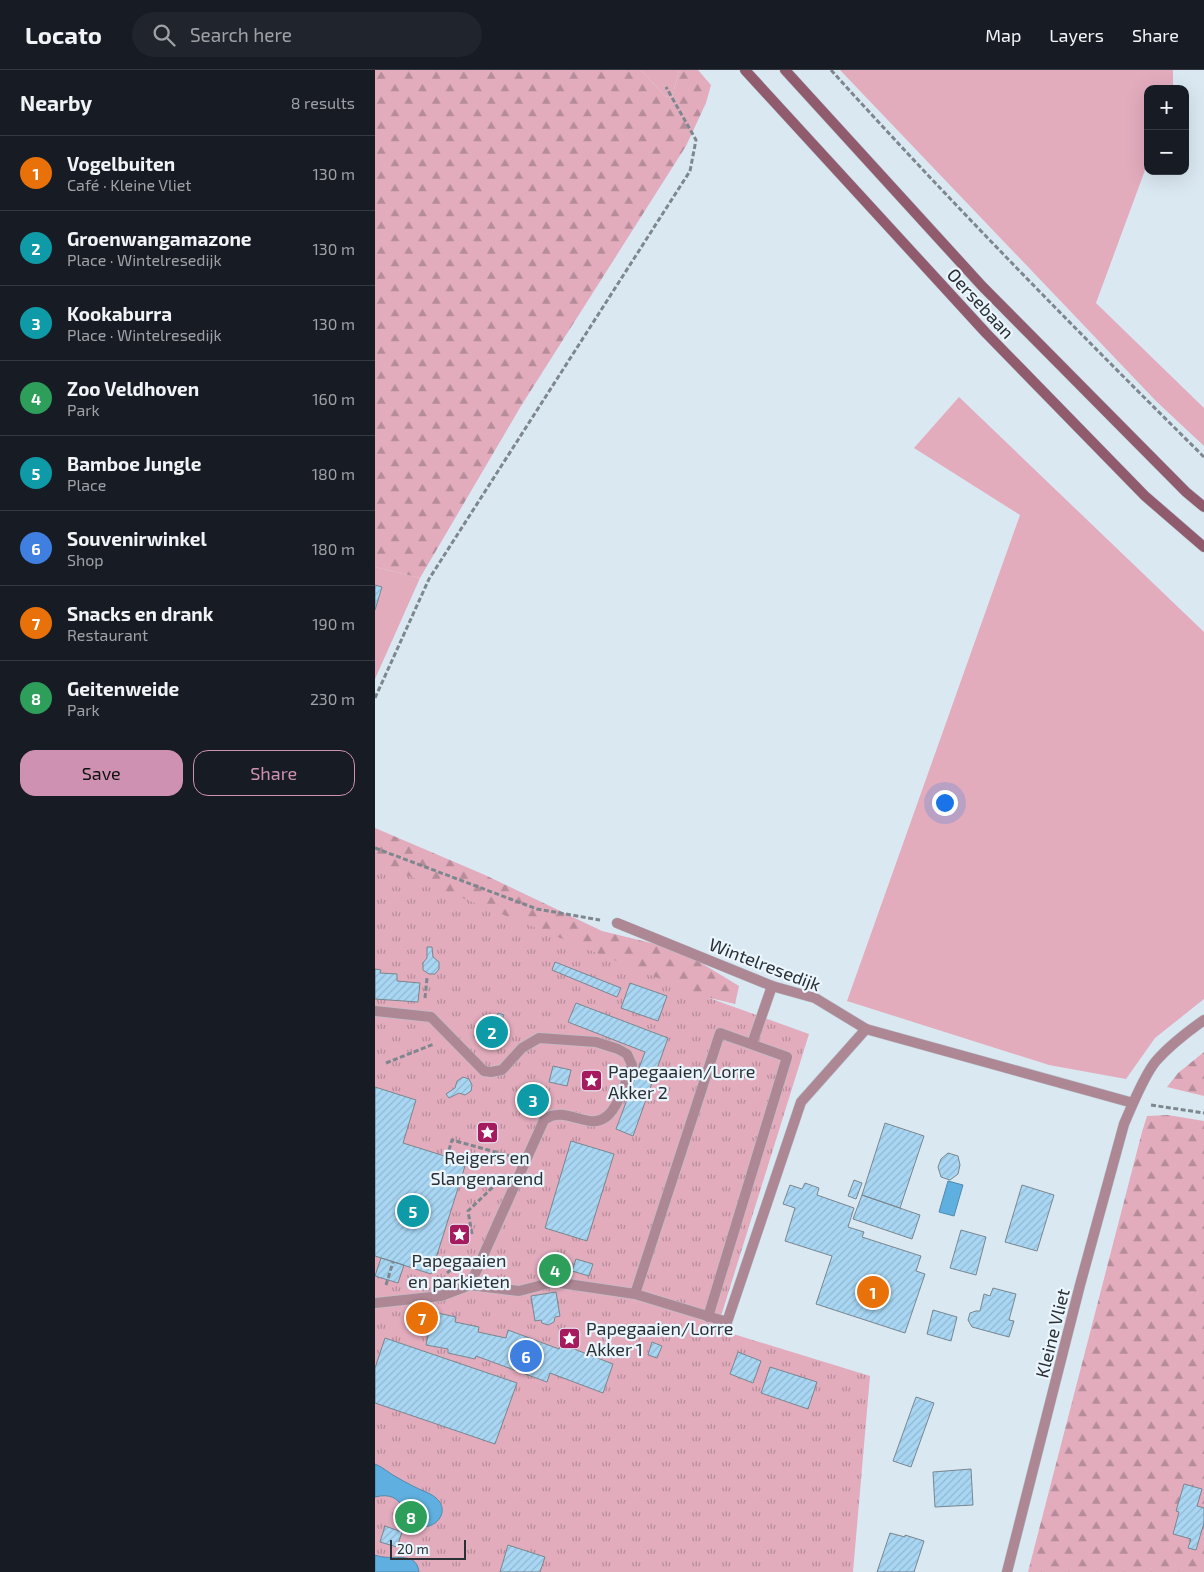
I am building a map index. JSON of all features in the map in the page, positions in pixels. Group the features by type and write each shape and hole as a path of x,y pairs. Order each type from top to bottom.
{"main road":[{"name":"Oersebaan","path":"745,70 986,333 1145,496 1204,547"},
{"name":"Oersebaan","path":"785,70 982,286 1186,492 1204,507"}],"street":[{"name":"Wintelresedijk","path":"617,923 771,986 815,998 866,1029 1133,1103"},
{"path":"752,1044 771,986"},
{"path":"375,1010 431,1017 484,1071 502,1070 522,1048 539,1038 596,1042 618,1048 627,1054 632,1065 619,1100 606,1117 591,1122 559,1114 550,1115 543,1120 470,1285"},
{"name":"Kleine Vliet","path":"1007,1572 1124,1124 1133,1103 1156,1062 1181,1036 1204,1020"},
{"path":"375,1303 441,1296 470,1285 519,1290 554,1282 635,1294 727,1322 801,1102 866,1029"},
{"path":"635,1294 720,1033 787,1057 708,1317"}],"path":[{"path":"831,70 958,208 1097,351 1204,457"},
{"path":"375,698 429,579 690,171 696,140 666,87"},
{"path":"375,848 537,908 617,923"},
{"path":"386,1063 478,1035 487,1042 501,1041 522,1048"},
{"path":"1133,1103 1204,1113"},
{"path":"449,1150 452,1140 523,1166"},
{"path":"474,1243 468,1211 501,1180 523,1166"},
{"path":"441,1296 438,1280 460,1262"}],"green space":[{"path":"375,70 641,70 665,96 672,98 679,70 698,70 711,85 706,103 686,146 521,406 420,578 375,567"},
{"path":"641,70 679,70 672,98 665,96"},
{"path":"840,70 1173,70 1173,85 1144,85 1144,173 1096,303 1204,408 1204,446 1156,401"},
{"path":"959,397 1204,632 1204,999 1155,1038 1126,1079 1049,1065 847,1001 1020,515 914,448"},
{"path":"375,567 420,578 375,679"},
{"path":"375,828 485,875 602,931 680,950 739,986 735,1004 710,998 375,1065"},
{"path":"375,862 687,990 809,1034 717,1329 870,1376 853,1572 375,1572"},
{"path":"1204,1052 1204,1096 1167,1087 1178,1073"},
{"path":"1168,1115 1204,1121 1204,1572 1028,1572 1142,1132 1147,1116"}],"water":[{"path":"948,1181 963,1185 954,1216 939,1212"},
{"path":"375,1464 435,1497 441,1504 442,1510 438,1521 426,1527 420,1526 414,1523 393,1497 375,1497"},
{"path":"375,1555 408,1558 417,1565 419,1572 375,1572"}],"building":[{"path":"375,585 382,587 375,610"},
{"path":"427,947 432,947 433,957 439,962 439,969 435,974 429,974 423,970 423,963 427,958"},
{"path":"555,962 621,988 617,997 552,970"},
{"path":"375,969 381,970 380,973 397,974 397,981 420,983 418,1002 375,999"},
{"path":"630,983 667,996 658,1021 621,1008"},
{"path":"576,1003 668,1038 633,1136 616,1129 645,1052 568,1022"},
{"path":"498,1013 504,1015 499,1025 502,1032 499,1038 493,1040 487,1038 485,1032 488,1025 494,1023"},
{"path":"553,1066 571,1070 567,1086 549,1082"},
{"path":"463,1077 469,1079 472,1085 471,1091 465,1095 459,1093 449,1098 446,1094 455,1088 457,1081"},
{"path":"375,1087 416,1100 403,1143 451,1158 450,1161 465,1166 431,1274 375,1256"},
{"path":"885,1123 924,1136 900,1208 862,1195"},
{"path":"571,1141 614,1154 587,1241 545,1228"},
{"path":"948,1153 958,1156 960,1165 958,1174 950,1180 941,1177 938,1167 941,1159"},
{"path":"854,1180 862,1183 856,1199 848,1196"},
{"path":"805,1183 819,1188 817,1195 854,1208 848,1227 864,1232 862,1237 921,1256 916,1271 925,1274 905,1333 816,1304 832,1256 785,1241 795,1208 783,1204 790,1185 802,1189"},
{"path":"1022,1185 1054,1195 1037,1251 1005,1242"},
{"path":"862,1195 920,1215 912,1239 853,1219"},
{"path":"961,1230 986,1237 976,1275 950,1268"},
{"path":"381,1258 404,1265 398,1283 375,1276"},
{"path":"576,1259 593,1264 589,1276 572,1271"},
{"path":"993,1288 1016,1294 1009,1320 1014,1321 1009,1337 972,1327 968,1320 970,1313 980,1311 984,1294 990,1296"},
{"path":"556,1292 560,1316 555,1317 554,1322 548,1325 542,1323 541,1320 535,1321 531,1296"},
{"path":"421,1309 433,1312 429,1331 417,1328"},
{"path":"933,1310 957,1317 951,1341 927,1334"},
{"path":"433,1312 456,1317 455,1322 479,1327 478,1332 506,1338 508,1330 559,1349 561,1344 613,1364 603,1393 550,1373 547,1382 476,1356 475,1359 448,1353 448,1349 426,1345"},
{"path":"659,1324 666,1327 664,1334 657,1331"},
{"path":"385,1338 517,1383 495,1444 375,1403 375,1368"},
{"path":"652,1342 662,1346 657,1358 648,1355"},
{"path":"738,1352 761,1361 753,1383 730,1374"},
{"path":"770,1367 817,1382 808,1409 761,1393"},
{"path":"916,1397 934,1403 911,1467 893,1461"},
{"path":"971,1469 973,1505 935,1507 933,1472"},
{"path":"1184,1484 1202,1489 1197,1506 1204,1508 1204,1523 1196,1550 1188,1548 1191,1539 1173,1534 1179,1512 1176,1511"},
{"path":"385,1526 402,1532 397,1547 380,1542"},
{"path":"890,1533 924,1541 914,1572 877,1572"},
{"path":"508,1545 545,1557 540,1572 500,1572"}],"place":[{"name":"Groenwangamazone","path":"492,1032"},
{"name":"Papegaaien/Lorre Akker 2","path":"592,1081"},
{"name":"Kookaburra","path":"533,1100"},
{"name":"Reigers en Slangenarend","path":"487,1132"},
{"name":"Bamboe Jungle","path":"413,1211"},
{"name":"Papegaaien en parkieten","path":"459,1235"},
{"name":"Zoo Veldhoven","path":"555,1270"},
{"name":"Vogelbuiten","path":"873,1292"},
{"name":"Snacks en drank","path":"422,1318"},
{"name":"Papegaaien/Lorre Akker 1","path":"570,1338"},
{"name":"Souvenirwinkel","path":"526,1356"},
{"name":"Geitenweide","path":"411,1517"}]}
